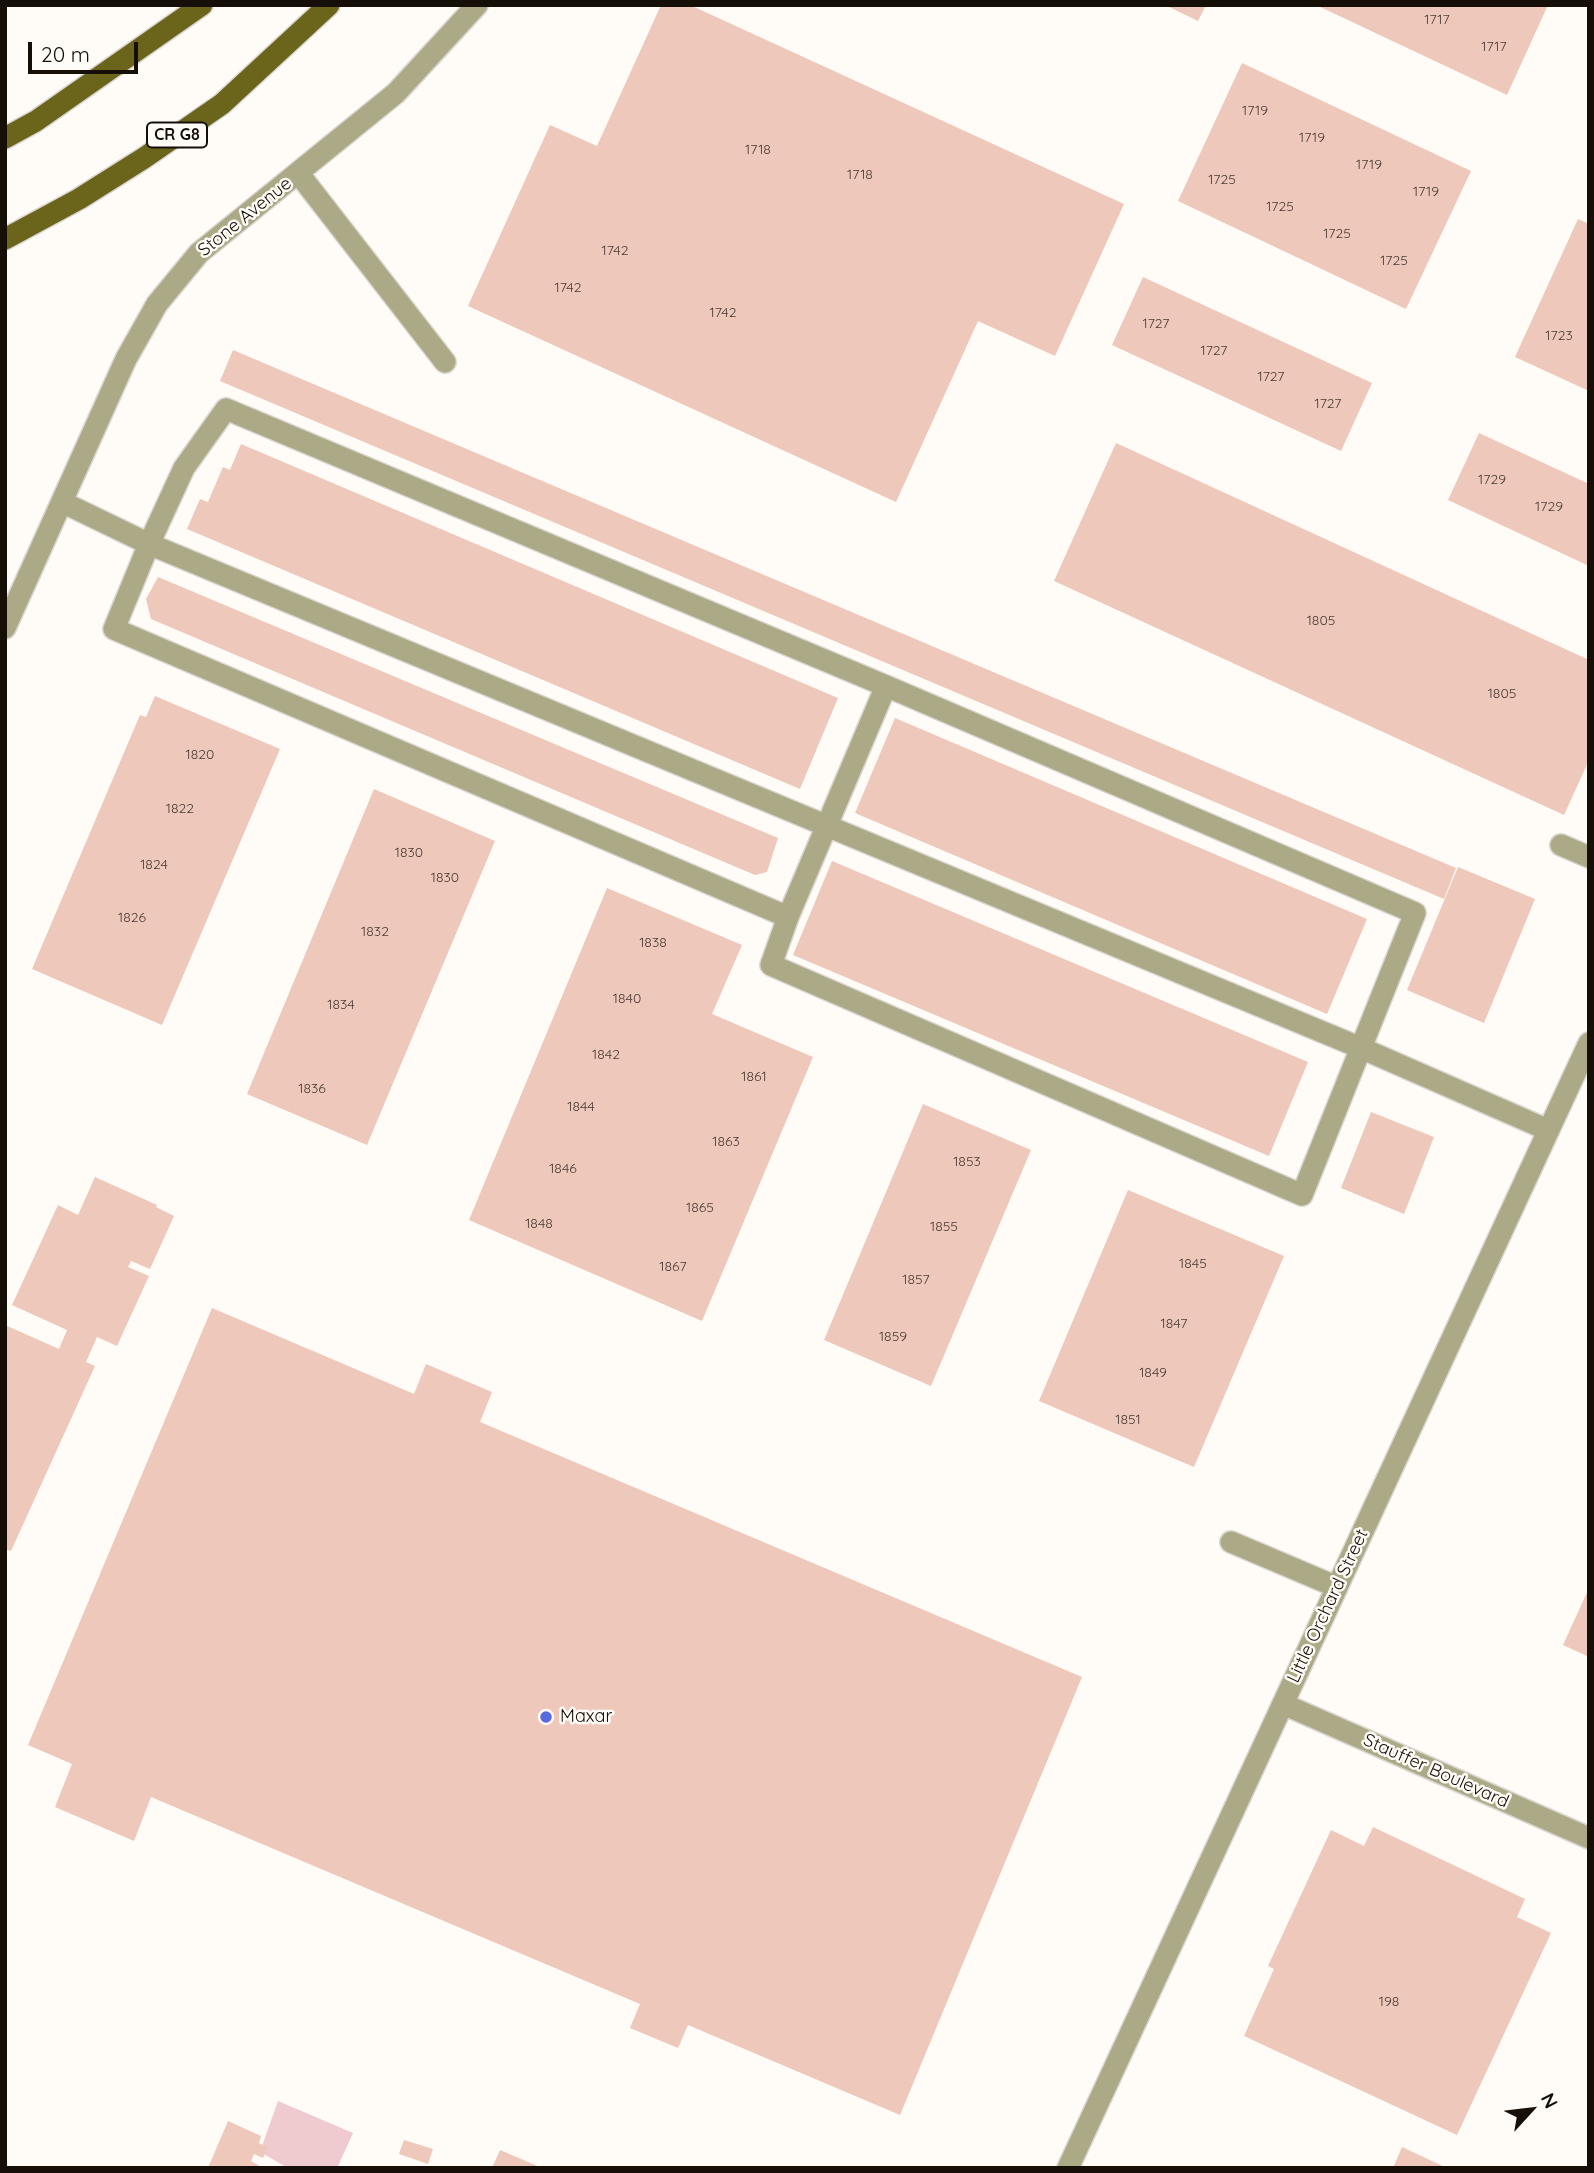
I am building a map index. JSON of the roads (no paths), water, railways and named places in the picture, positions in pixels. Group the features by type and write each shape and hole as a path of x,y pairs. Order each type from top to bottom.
{"main road":[{"path":"5,138 36,121 202,5"},
{"name":"CR G8","path":"5,239 145,158 222,104 329,5"}],"street":[{"name":"Stone Avenue","path":"5,628 126,359 157,303 199,253 396,93 477,5"},
{"path":"299,174 445,362"},
{"path":"788,917 114,629 149,544 184,468 226,409 886,686 1415,913 1302,1195 771,965 825,826 886,686"},
{"path":"62,502 149,544 1361,1048 1548,1129"},
{"path":"1561,845 1589,857"},
{"name":"Little Orchard Street","path":"1068,2168 1589,1043"},
{"path":"1231,1542 1337,1587"},
{"name":"Stauffer Boulevard","path":"1283,1704 1589,1838"}],"place":[{"name":"Maxar","path":"546,1717"}]}
